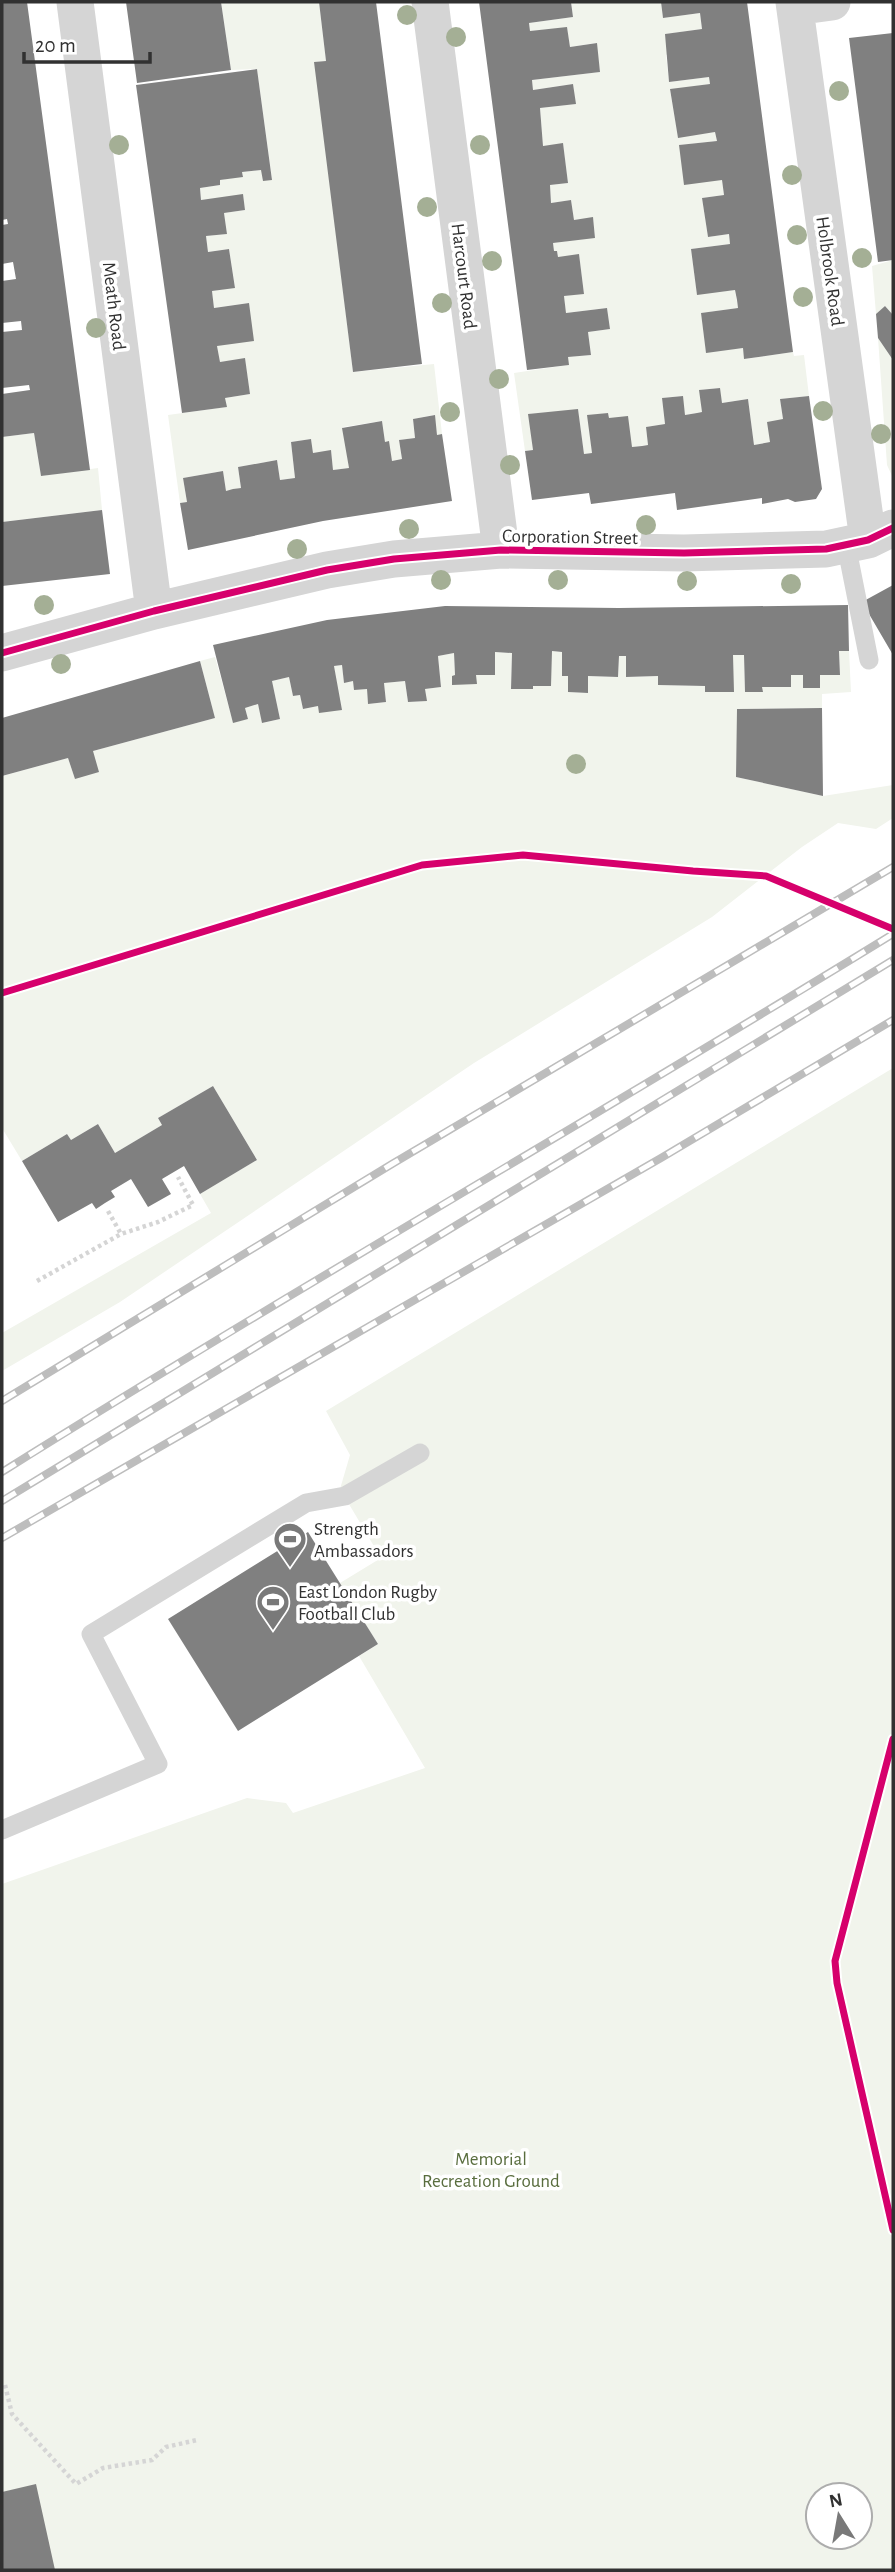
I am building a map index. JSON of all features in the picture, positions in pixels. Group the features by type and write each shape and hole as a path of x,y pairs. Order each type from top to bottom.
{"street":[{"name":"Meath Road","path":"75,2 154,611"},
{"name":"Harcourt Road","path":"430,2 501,550"},
{"path":"795,5 832,2"},
{"name":"Holbrook Road","path":"795,5 869,538"},
{"name":"Corporation Street","path":"2,653 154,611 327,570 394,559 501,550 684,553 826,549 869,538"}],"lane":[{"path":"869,538 869,660"},
{"path":"2,1830 158,1763 91,1634 306,1503 345,1496 420,1453"}],"path":[{"path":"37,1281 121,1234 158,1222 193,1205 178,1177"},
{"path":"108,1211 121,1234"},
{"path":"5,2385 12,2414 76,2484"},
{"path":"76,2484 103,2468 152,2460 166,2447 197,2440"},
{"path":"74,2497 76,2484"}],"green space":[{"path":"221,2 319,2 326,61 315,62 353,372 434,364 442,434 437,435 434,415 413,419 415,438 399,440 402,459 392,461 385,442 382,421 343,427 349,468 333,470 331,451 313,453 311,439 291,442 295,478 280,480 277,460 238,467 241,488 226,491 223,471 183,478 187,502 180,503 168,415 226,407 225,398 250,394 245,359 220,362 217,346 249,303 214,308 212,291 235,287 229,249 208,252 206,236 227,234 224,213 245,210 243,195 201,200 200,188 220,185 220,180 243,176 242,172 261,170 272,179 257,69 231,70"},
{"path":"571,2 661,2 663,18 700,13 702,29 666,34 666,55 669,82 709,77 710,84 670,90 678,137 715,132 717,141 680,145 722,180 724,195 702,198 708,237 729,234 730,244 691,249 697,294 735,290 738,308 701,313 706,352 743,348 745,359 793,352 794,356 804,355 809,396 780,399 783,419 770,442 754,445 748,399 722,403 719,388 700,390 702,412 685,415 682,396 662,398 665,424 646,427 648,445 632,447 608,413 588,416 592,453 584,454 578,410 529,414 533,450 525,451 514,373 568,365 568,357 591,355 588,332 610,329 607,308 566,313 564,296 584,293 579,255 558,257 557,251 554,251 553,243 595,237 593,218 574,220 571,200 551,203 550,185 568,183 563,144 543,146 540,108 575,104 573,84 533,90 532,80 600,72 596,43 570,47 567,28 530,31 529,23 573,17"},
{"path":"893,260 893,315 885,306 876,314 872,266"},
{"path":"878,338 893,358 893,478 887,465"},
{"path":"34,433 41,476 98,468 102,510 2,522 2,437"},
{"path":"552,651 562,652 562,675 568,676 568,692 587,693 588,676 618,677 619,656 626,656 626,677 658,676 659,685 705,686 705,692 733,692 733,655 744,655 745,692 762,692 762,687 791,687 791,675 803,675 803,688 820,688 820,675 840,675 839,651 849,651 851,692 822,694 822,708 738,709 736,777 823,796 893,785 893,818 876,829 838,823 802,847 712,917 474,1063 120,1302 2,1371 2,1333 211,1213 200,1194 257,1160 213,1086 158,1118 162,1125 115,1153 98,1124 71,1140 67,1134 22,1161 2,1128 2,776 68,758 75,779 93,751 215,718 200,661 215,657 233,722 248,719 245,708 258,704 263,723 280,719 272,681 289,677 293,696 300,695 303,709 318,706 341,710 334,666 342,665 344,682 353,681 367,689 368,704 386,702 384,683 405,681 408,702 426,701 425,689 441,687 438,656 454,653 455,675 476,684 476,675 495,675 495,652 512,653 511,689 532,689"},
{"name":"Memorial Recreation Ground","path":"893,1068 893,2570 2,2570 2,1884 247,1798 286,1803 293,1813 425,1768 359,1656 378,1644 340,1583 381,1558 340,1489 350,1455 326,1411"}],"building":[{"path":"2,2 27,2 90,470 41,476 34,433 2,437 2,394 30,390 29,385 2,388 2,332 22,330 21,321 2,323 2,281 16,279 13,262 2,264 2,225 8,224 7,219 2,220"},
{"path":"126,2 221,2 231,70 137,83"},
{"path":"319,2 376,2 422,364 353,372 314,62 326,61"},
{"path":"479,2 571,2 573,17 529,23 530,31 567,27 570,47 597,43 600,72 532,80 533,90 573,84 576,104 540,108 543,146 563,143 568,183 550,185 551,203 571,200 574,220 593,217 595,238 553,243 554,251 557,251 558,257 579,254 584,294 564,296 566,313 607,308 610,329 588,332 591,355 568,357 569,365 527,370"},
{"path":"661,2 747,2 793,352 744,359 743,348 706,353 701,313 738,308 735,290 697,295 691,249 730,244 729,234 708,237 702,198 724,195 722,180 684,185 679,145 717,141 715,132 678,138 670,89 710,84 709,77 669,82 665,34 702,29 700,13 663,18"},
{"path":"893,33 893,260 878,262 849,38"},
{"path":"257,69 272,180 263,181 261,170 242,172 243,177 220,180 220,185 200,188 201,200 243,194 245,210 224,213 227,234 206,236 208,252 229,249 235,288 212,291 214,308 249,303 254,341 217,346 220,362 245,358 250,394 225,398 227,407 182,413 136,85"},
{"path":"885,306 893,315 893,360 878,338 876,314"},
{"path":"720,388 722,403 748,399 754,445 770,442 767,422 783,419 780,399 809,396 822,489 816,499 795,502 788,499 762,504 762,498 677,510 675,493 591,504 589,493 532,500 525,451 533,450 528,414 578,409 584,454 592,453 587,415 608,413 609,418 628,416 632,447 648,445 646,427 665,424 662,398 683,396 685,415 697,413 702,412 699,390"},
{"path":"435,415 437,435 442,434 452,501 323,521 188,550 180,503 187,502 183,478 223,471 226,491 241,488 238,467 277,460 280,480 295,478 291,442 311,439 313,453 331,450 333,470 349,468 342,428 382,421 385,442 389,441 392,461 402,459 399,440 415,438 413,419"},
{"path":"102,510 110,574 2,586 2,522"},
{"path":"893,585 893,655 862,602"},
{"path":"848,605 849,651 839,651 840,675 820,675 820,688 803,688 803,675 791,675 791,687 762,687 763,692 745,692 744,655 733,655 734,692 705,692 705,686 658,685 658,676 626,677 626,656 619,656 618,677 588,676 588,693 568,692 568,676 562,676 562,652 552,651 551,686 533,686 533,689 511,689 512,653 495,652 495,675 476,675 477,684 452,685 452,676 455,675 454,653 438,656 441,687 425,689 427,701 408,702 405,681 384,683 386,702 368,704 367,689 354,690 353,681 344,683 342,665 334,666 342,710 319,713 318,706 303,709 300,695 293,696 289,677 272,681 280,719 262,723 258,704 245,708 248,719 233,723 213,645 327,620 445,606 619,608"},
{"path":"200,661 215,718 93,751 99,772 75,779 68,758 2,776 2,718"},
{"path":"822,708 823,796 736,777 737,709"},
{"path":"213,1086 257,1160 200,1194 184,1166 162,1179 171,1194 148,1207 131,1179 111,1191 115,1197 96,1209 92,1203 58,1222 22,1161 67,1134 71,1140 98,1124 115,1153 162,1125 158,1118"},
{"name":"East London Rugby Football Club","path":"308,1532 378,1644 238,1731 168,1619"},
{"path":"36,2484 55,2570 2,2570 2,2492"}],"railway":[{"path":"2,1401 392,1164 893,867"},
{"path":"2,1472 893,934"},
{"path":"2,1501 893,960"},
{"path":"2,1538 661,1158 893,1020"}],"cycle path":[{"path":"2,653 154,611 327,570 394,559 501,550 684,553 826,549 868,540 893,528"},
{"path":"2,993 422,865 523,855 766,876 893,929"},
{"path":"893,1739 835,1961 837,1983 893,2230"}],"place":[{"name":"Strength Ambassadors","path":"290,1569"},
{"name":"East London Rugby Football Club","path":"273,1632"}]}
